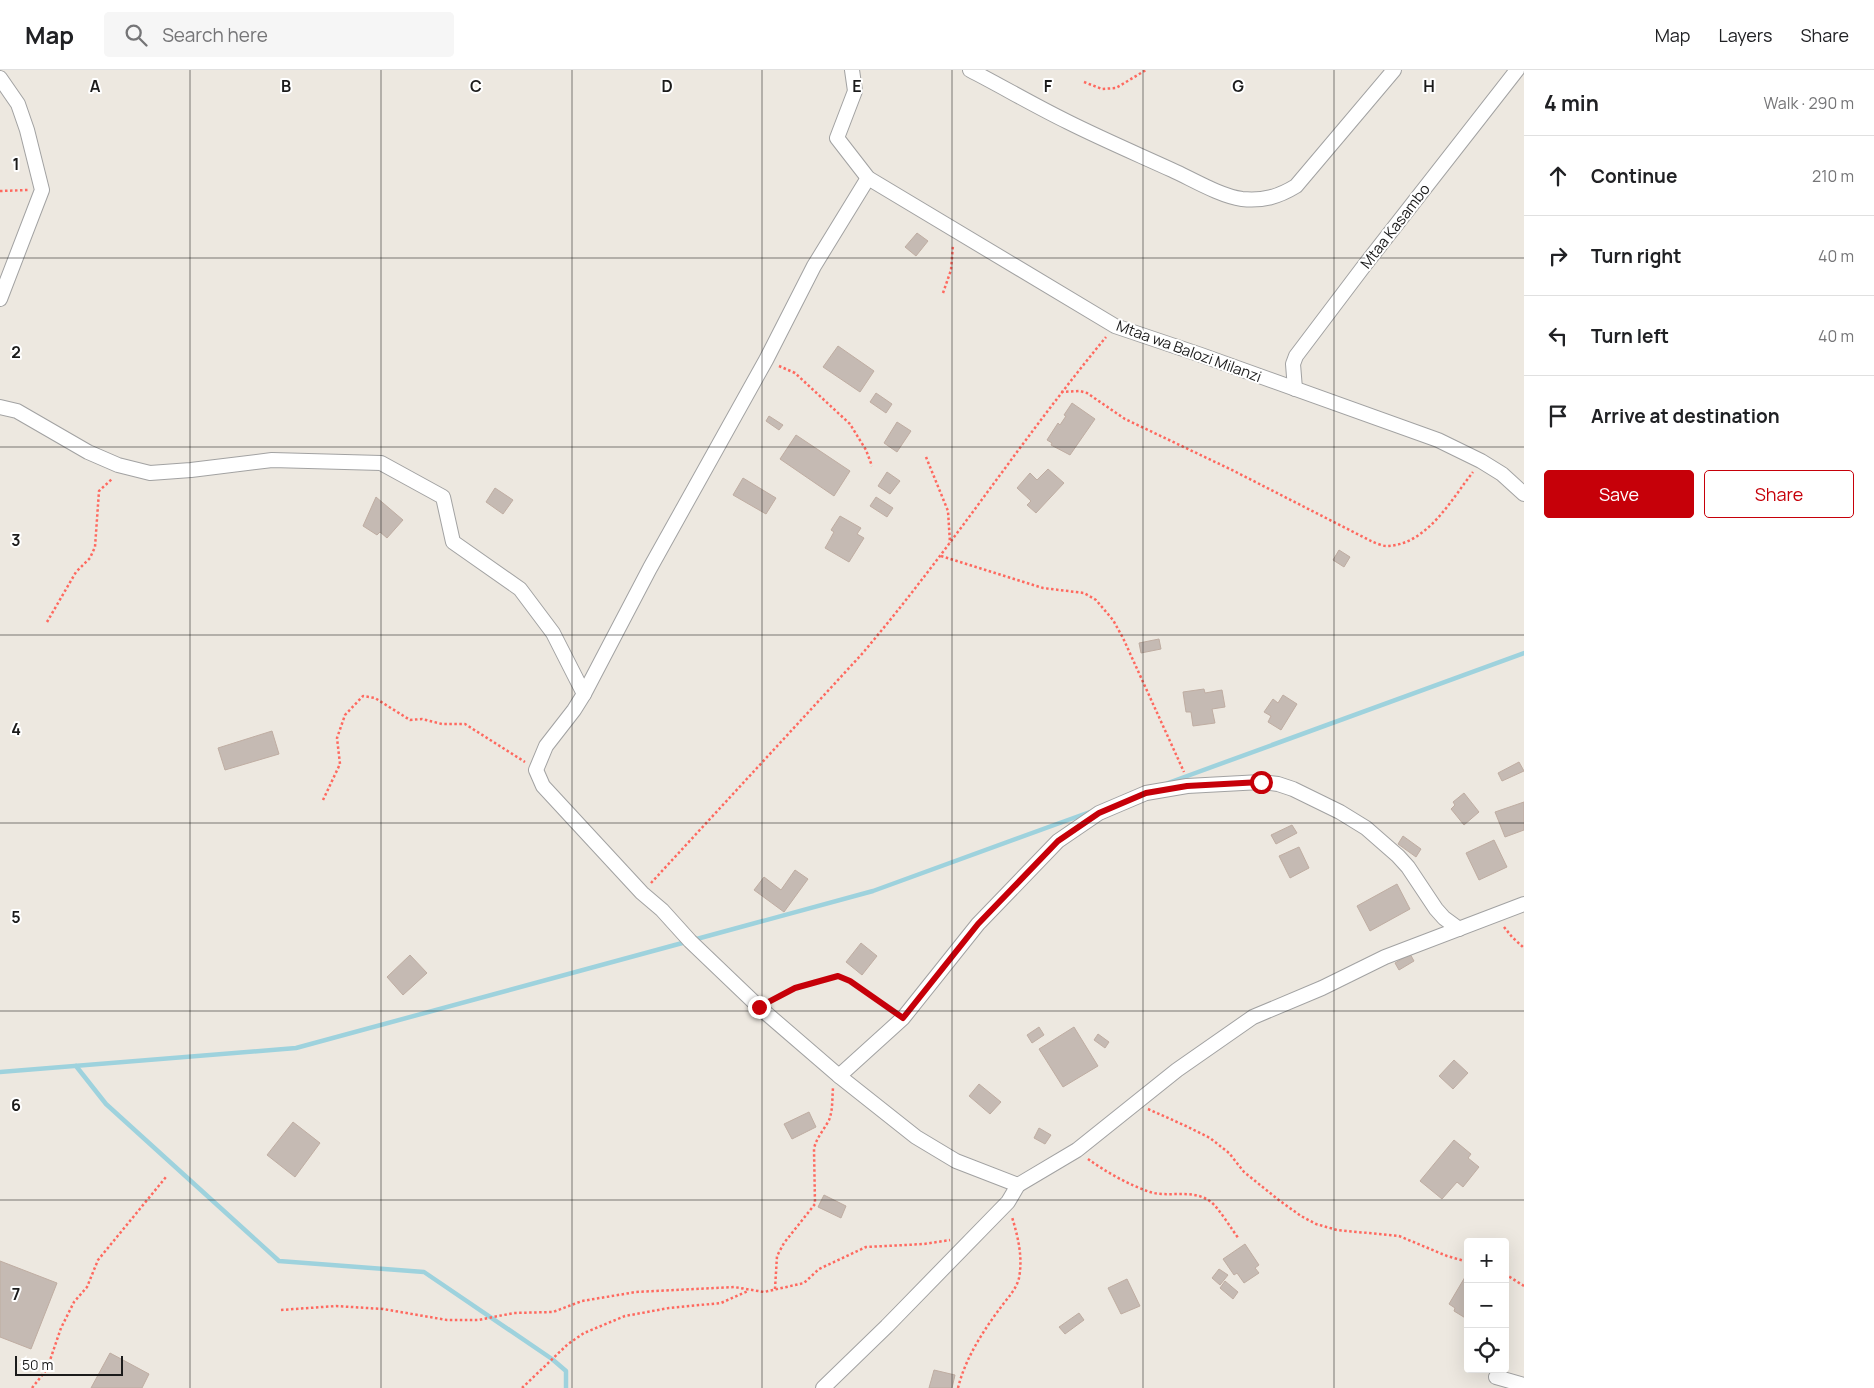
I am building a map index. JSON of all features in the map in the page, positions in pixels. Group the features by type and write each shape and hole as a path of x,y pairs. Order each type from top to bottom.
{"street":[{"path":"852,70 855,91 836,138 868,178 814,266 766,360 650,568 584,694 546,746 536,770 544,786 642,893 662,910 759,1007 836,1074 916,1137 956,1161 1018,1185"},
{"path":"970,70 1067,122 1110,142 1220,192 1254,200 1271,199 1296,186 1394,70"},
{"name":"Mtaa Kasambo","path":"1295,389 1293,364 1296,356 1517,70"},
{"path":"0,78 18,104 27,130 42,190 0,299"},
{"name":"Mtaa wa Balozi Milanzi","path":"868,178 1115,326 1201,354 1438,440 1481,461 1502,474 1524,494"},
{"path":"0,407 17,411 88,452 118,465 150,473 272,460 381,463 443,497 453,542 520,589 553,633 584,694"},
{"path":"836,1074 903,1018 978,924 1058,841 1099,813 1146,793 1187,786 1261,782 1278,784 1293,789 1340,812 1366,828 1398,856 1436,909 1444,918 1459,929"},
{"path":"822,1388 888,1326 1008,1202 1018,1185 1077,1150 1177,1070 1253,1017 1322,988 1385,957 1524,904"},
{"path":"1496,1377 1524,1385"}],"path":[{"path":"1084,82 1102,89 1116,88 1146,70"},
{"path":"0,191 42,190"},
{"path":"943,293 951,270 954,228"},
{"path":"642,893 861,655 941,556 1061,392 1115,326"},
{"path":"766,360 795,373 850,424 866,450 872,466"},
{"path":"1061,392 1080,391 1087,393 1125,419 1232,470 1370,541 1388,547 1414,538 1432,524 1481,461"},
{"path":"926,457 948,511 950,544"},
{"path":"46,622 76,572 90,558 95,547 99,491 114,476 118,465"},
{"path":"941,556 1043,588 1084,593 1096,600 1123,638 1186,777 1187,786"},
{"path":"323,800 340,764 337,738 345,715 363,696 375,698 410,720 422,719 442,724 465,724 536,770"},
{"path":"1496,915 1512,937 1524,948"},
{"path":"759,1007 795,988 838,976 850,981 903,1018"},
{"path":"775,1290 777,1256 784,1243 815,1204 814,1148 815,1143 830,1119 836,1074"},
{"path":"1136,1104 1210,1138 1229,1153 1244,1172 1280,1202 1316,1224 1337,1230 1399,1236 1447,1256 1464,1261"},
{"path":"1077,1150 1099,1166 1151,1192 1167,1195 1193,1194 1210,1202 1239,1239"},
{"path":"32,1388 47,1369 61,1328 74,1302 87,1288 98,1260 166,1177"},
{"path":"958,1388 961,1375 971,1355 1001,1306 1009,1298 1019,1278 1020,1244 1008,1202"},
{"path":"281,1310 336,1306 383,1309 447,1320 478,1320 514,1313 553,1312 582,1301 636,1292 734,1287 764,1292 804,1282 819,1269 866,1246 924,1244 973,1238"},
{"path":"1509,1277 1524,1286"},
{"path":"522,1388 568,1344 584,1333 625,1316 669,1308 721,1303 730,1301 750,1290"}],"building":[{"path":"917,233 928,241 916,256 905,247"},
{"path":"838,346 874,371 860,392 823,367"},
{"path":"876,393 892,404 886,413 870,402"},
{"path":"1072,403 1095,419 1070,455 1051,445 1052,443 1047,440 1058,423 1060,425"},
{"path":"769,416 783,425 779,430 766,421"},
{"path":"897,422 911,431 897,452 884,443"},
{"path":"796,435 850,471 834,496 780,459"},
{"path":"1048,469 1064,483 1036,513 1027,505 1031,501 1017,488 1030,473 1037,480"},
{"path":"887,472 900,481 890,494 878,486"},
{"path":"743,478 776,498 766,514 733,495"},
{"path":"495,488 513,500 503,514 486,502"},
{"path":"376,497 403,520 387,538 380,532 377,535 363,526"},
{"path":"876,497 893,508 887,517 870,506"},
{"path":"840,516 861,528 857,534 864,538 849,562 825,548 834,532 831,530"},
{"path":"1339,550 1350,557 1344,567 1333,560"},
{"path":"1159,639 1161,649 1141,653 1139,643"},
{"path":"1204,689 1205,693 1222,690 1225,707 1212,709 1215,723 1193,726 1191,712 1186,712 1183,692"},
{"path":"1283,695 1297,704 1281,730 1268,722 1271,716 1264,712 1273,699 1278,703"},
{"path":"272,731 279,754 225,770 218,748"},
{"path":"1519,762 1524,771 1502,781 1498,773"},
{"path":"1464,793 1479,812 1464,825 1451,809 1455,805 1453,802"},
{"path":"1524,802 1524,830 1505,837 1495,812"},
{"path":"1292,825 1297,833 1276,844 1271,835"},
{"path":"1403,836 1421,849 1416,857 1398,844"},
{"path":"1494,840 1507,867 1479,880 1466,853"},
{"path":"1299,847 1309,868 1290,878 1279,856"},
{"path":"795,870 808,879 784,912 754,890 764,877 781,890"},
{"path":"1397,884 1410,909 1370,931 1357,906"},
{"path":"861,943 877,956 862,975 846,962"},
{"path":"1410,954 1414,961 1399,970 1395,963"},
{"path":"410,955 427,973 403,995 387,977"},
{"path":"1039,1027 1044,1035 1032,1043 1027,1035"},
{"path":"1074,1027 1098,1066 1063,1087 1039,1049"},
{"path":"1098,1034 1109,1042 1105,1048 1094,1040"},
{"path":"1454,1060 1468,1073 1453,1089 1439,1076"},
{"path":"979,1084 1001,1102 990,1114 969,1096"},
{"path":"809,1112 816,1127 792,1139 784,1124"},
{"path":"293,1122 320,1143 295,1177 267,1155"},
{"path":"1039,1128 1051,1135 1045,1144 1034,1138"},
{"path":"1454,1140 1471,1154 1468,1158 1479,1167 1463,1187 1457,1182 1442,1199 1420,1181"},
{"path":"824,1195 846,1206 841,1218 818,1207"},
{"path":"1245,1244 1259,1265 1255,1268 1259,1273 1244,1283 1237,1273 1234,1275 1223,1259"},
{"path":"0,1261 57,1283 31,1349 0,1337"},
{"path":"1219,1269 1228,1275 1220,1285 1212,1278"},
{"path":"1127,1279 1140,1306 1121,1314 1108,1288"},
{"path":"1464,1279 1464,1317 1454,1311 1455,1308 1449,1304"},
{"path":"1225,1281 1238,1292 1233,1299 1220,1288"},
{"path":"1079,1313 1084,1320 1065,1334 1059,1327"},
{"path":"110,1353 149,1374 142,1388 91,1388"},
{"path":"934,1370 955,1375 952,1388 929,1388"}],"waterway":[{"path":"1168,783 1524,653"},
{"path":"693,940 873,891 1090,812"},
{"path":"0,1072 296,1048 686,942"},
{"path":"76,1066 106,1104 279,1261 424,1272 552,1359 566,1371 566,1388"}],"route":[{"path":"759,1007 795,988 838,976 850,981 903,1018 978,924 1058,841 1099,813 1146,793 1187,786 1261,782"}]}
